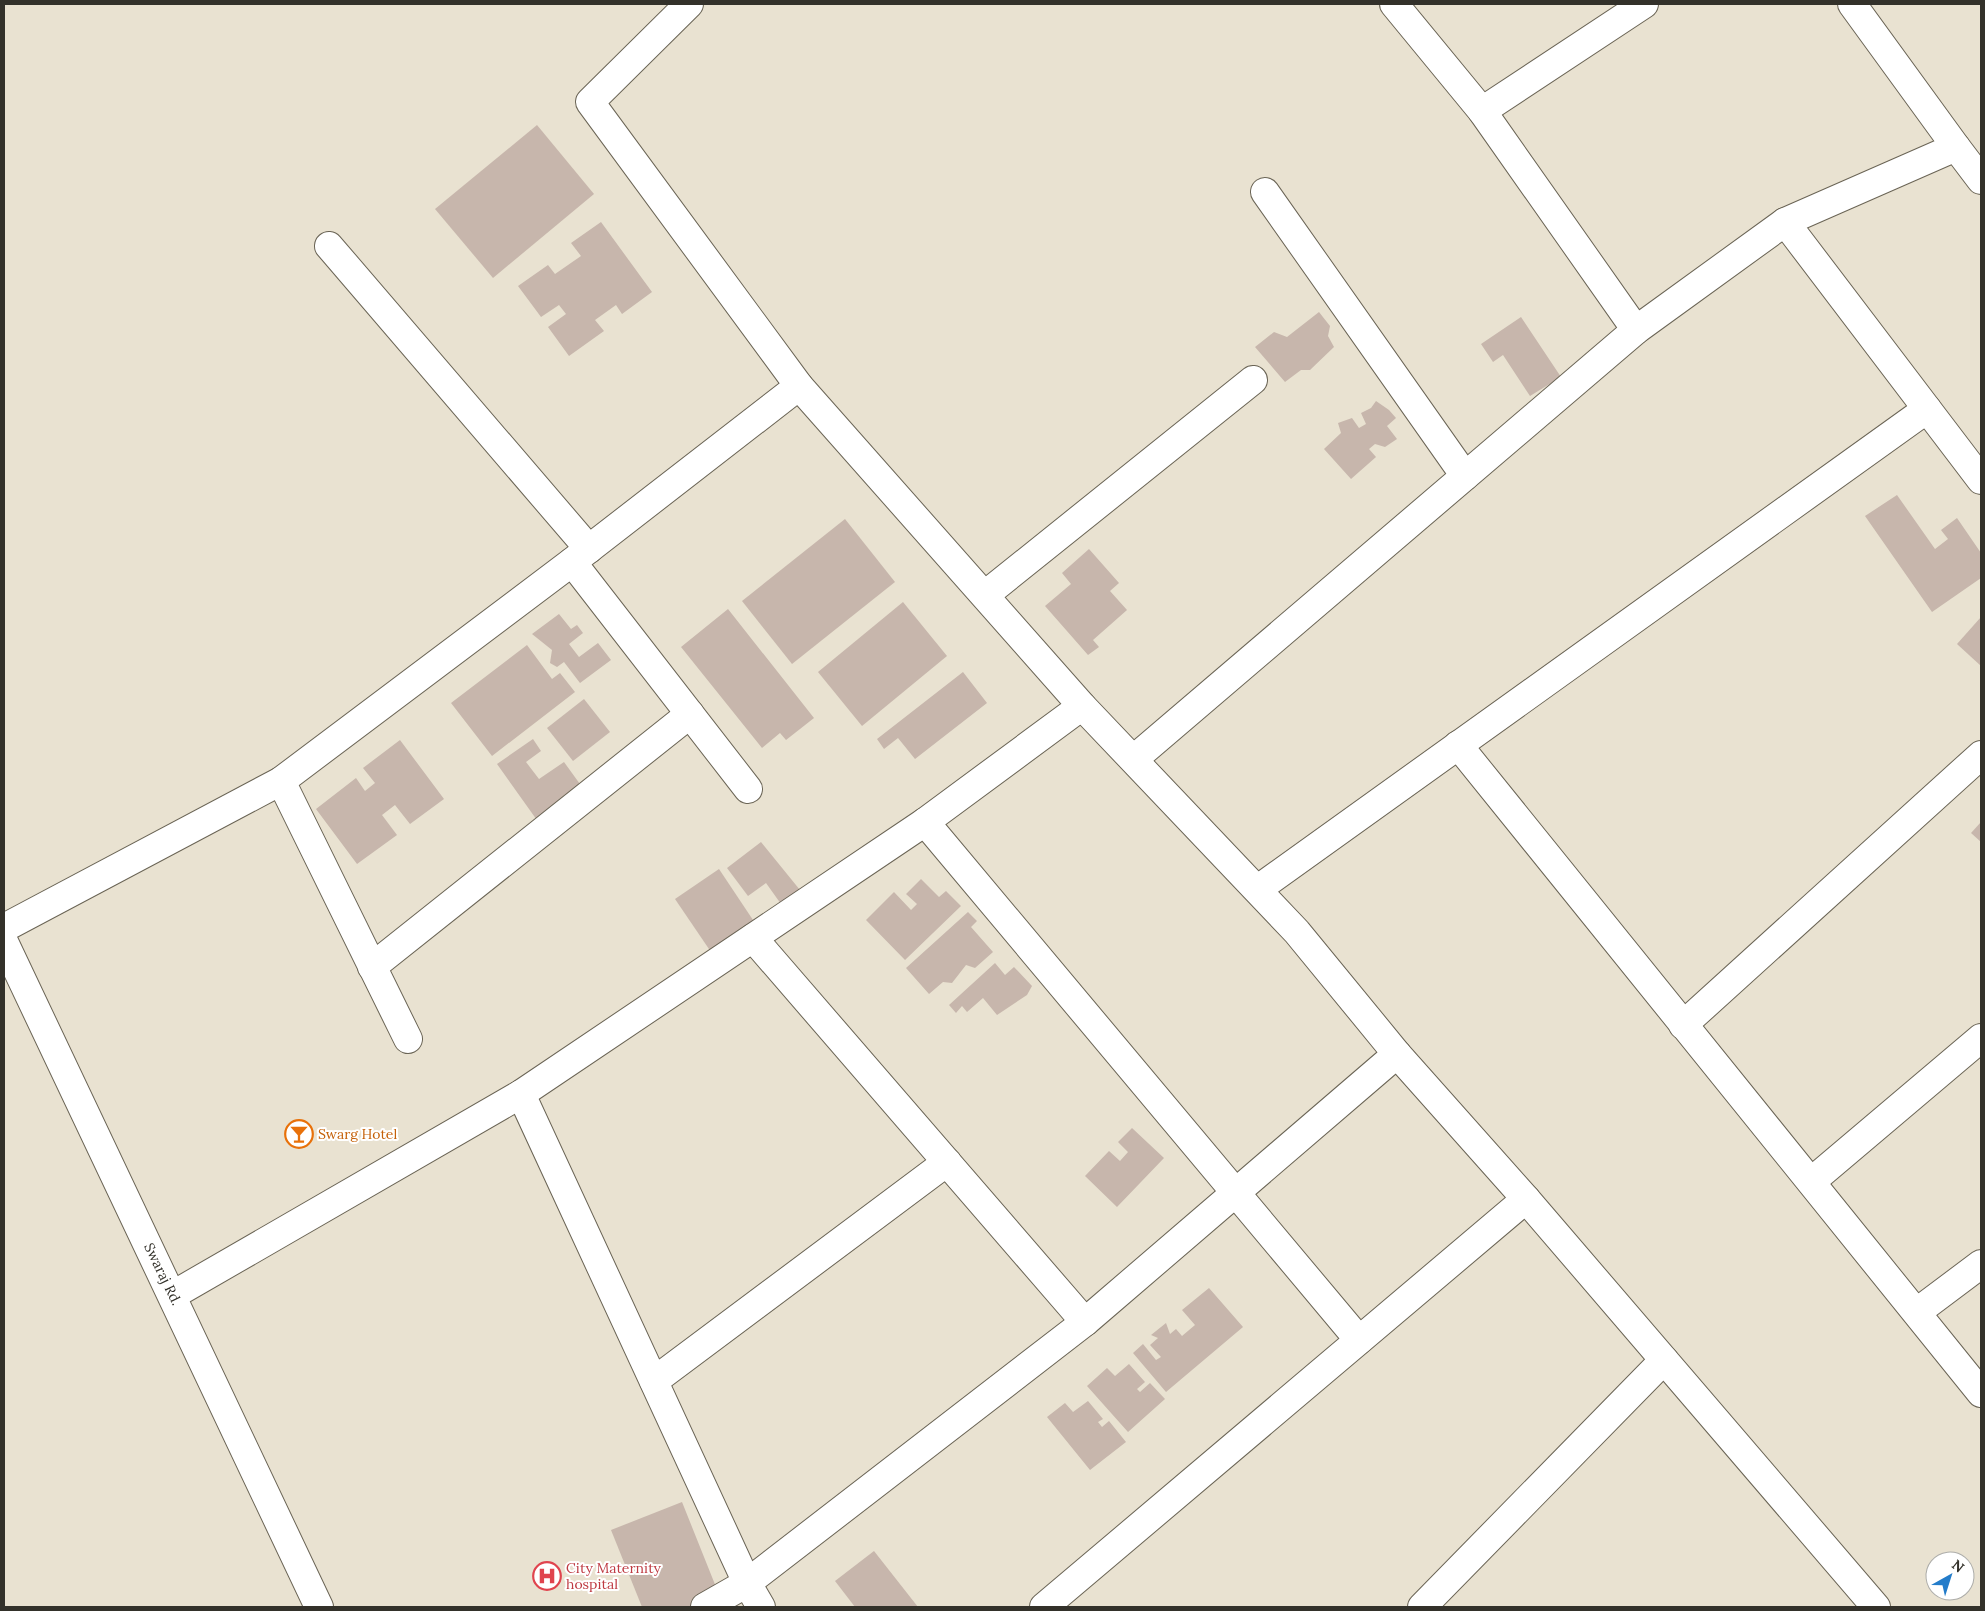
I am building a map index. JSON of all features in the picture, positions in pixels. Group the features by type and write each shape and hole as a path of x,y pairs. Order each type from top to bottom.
{"street":[{"path":"689,4 590,102 799,386 1082,706 1134,758 1297,932 1396,1054 1526,1199 1876,1607"},
{"path":"1394,4 1482,111 1636,330"},
{"path":"1482,111 1644,4"},
{"path":"1852,4 1981,180"},
{"path":"1134,758 1636,330 1785,222 1956,147"},
{"path":"1265,192 1465,476"},
{"path":"1785,222 1981,480"},
{"path":"329,246 580,555 690,714 748,789"},
{"path":"985,596 1253,380"},
{"path":"4,928 281,781 580,555 799,386"},
{"path":"1258,889 1927,409"},
{"path":"173,1295 521,1094 926,822 1082,706"},
{"path":"372,968 690,714"},
{"path":"1458,745 1683,1025 1812,1180 1981,1393"},
{"path":"1683,1025 1981,755"},
{"path":"281,781 408,1038"},
{"path":"926,822 1359,1340"},
{"path":"753,938 1085,1322"},
{"name":"Swaraj Rd.","path":"4,942 173,1295 319,1607"},
{"path":"1812,1180 1981,1038"},
{"path":"705,1607 747,1583 1085,1322 1396,1054"},
{"path":"521,1094 747,1583 761,1607"},
{"path":"654,1381 947,1162"},
{"path":"1044,1607 1526,1199"},
{"path":"1917,1312 1981,1264"},
{"path":"1422,1607 1664,1360"}],"building":[{"path":"537,125 594,194 493,278 435,209"},
{"path":"601,222 652,292 622,314 616,305 595,320 604,331 569,356 548,327 566,314 559,305 541,317 518,286 548,265 555,274 581,256 571,243"},
{"path":"1319,312 1330,326 1328,336 1334,347 1310,370 1301,370 1285,382 1255,347 1274,332 1287,337"},
{"path":"1521,317 1561,377 1530,396 1503,355 1493,362 1481,344"},
{"path":"1376,401 1389,410 1396,418 1387,426 1397,439 1385,447 1375,444 1369,449 1376,457 1351,479 1324,449 1341,433 1338,423 1352,418 1359,428 1366,424 1361,413 1371,408"},
{"path":"1897,495 1935,549 1948,539 1941,530 1957,518 1981,553 1981,578 1932,612 1865,516"},
{"path":"845,519 895,582 792,664 742,601"},
{"path":"1089,549 1119,583 1110,591 1127,610 1093,640 1099,647 1088,655 1045,606 1071,584 1062,573"},
{"path":"903,602 947,656 862,726 818,672"},
{"path":"728,609 814,718 786,740 780,733 762,748 681,647"},
{"path":"559,614 571,629 577,625 583,633 569,644 579,657 598,643 611,660 580,683 564,662 557,667 550,663 552,650 532,634"},
{"path":"1981,617 1981,666 1957,644"},
{"path":"527,645 552,679 560,673 575,692 492,756 451,703"},
{"path":"963,672 987,703 915,759 898,738 884,749 877,739"},
{"path":"584,699 610,732 573,761 547,728"},
{"path":"533,739 541,751 526,762 539,779 564,762 585,791 539,823 497,764"},
{"path":"400,740 444,799 410,824 395,805 382,815 397,835 357,864 316,809 356,778 365,791 375,783 363,768"},
{"path":"1981,822 1981,842 1971,833"},
{"path":"761,842 800,890 781,904 766,883 748,896 727,868"},
{"path":"719,869 755,923 711,952 675,899"},
{"path":"921,879 939,897 946,891 961,906 905,960 866,920 894,892 911,910 917,904 906,894"},
{"path":"968,912 977,921 971,927 993,952 975,968 966,965 952,983 943,982 929,994 906,968"},
{"path":"995,963 1005,975 1014,967 1032,986 1027,995 997,1015 983,998 967,1012 962,1006 956,1013 949,1005"},
{"path":"1132,1128 1164,1158 1117,1207 1085,1176 1109,1151 1120,1161 1128,1152 1118,1142"},
{"path":"1209,1288 1243,1327 1166,1392 1133,1353 1143,1344 1156,1360 1161,1357 1150,1345 1158,1338 1151,1335 1166,1323 1170,1334 1176,1329 1182,1336 1195,1325 1182,1310"},
{"path":"1129,1364 1145,1382 1137,1389 1140,1392 1150,1383 1165,1399 1128,1432 1087,1386 1107,1368 1115,1376"},
{"path":"1088,1401 1103,1419 1098,1422 1102,1427 1109,1421 1126,1442 1090,1470 1047,1417 1065,1403 1073,1412"},
{"path":"682,1502 720,1597 694,1607 642,1607 611,1530"},
{"path":"874,1551 918,1607 855,1607 835,1581"}],"place":[{"name":"Swarg Hotel","path":"299,1134"},
{"name":"City Maternity hospital","path":"547,1576"}]}
